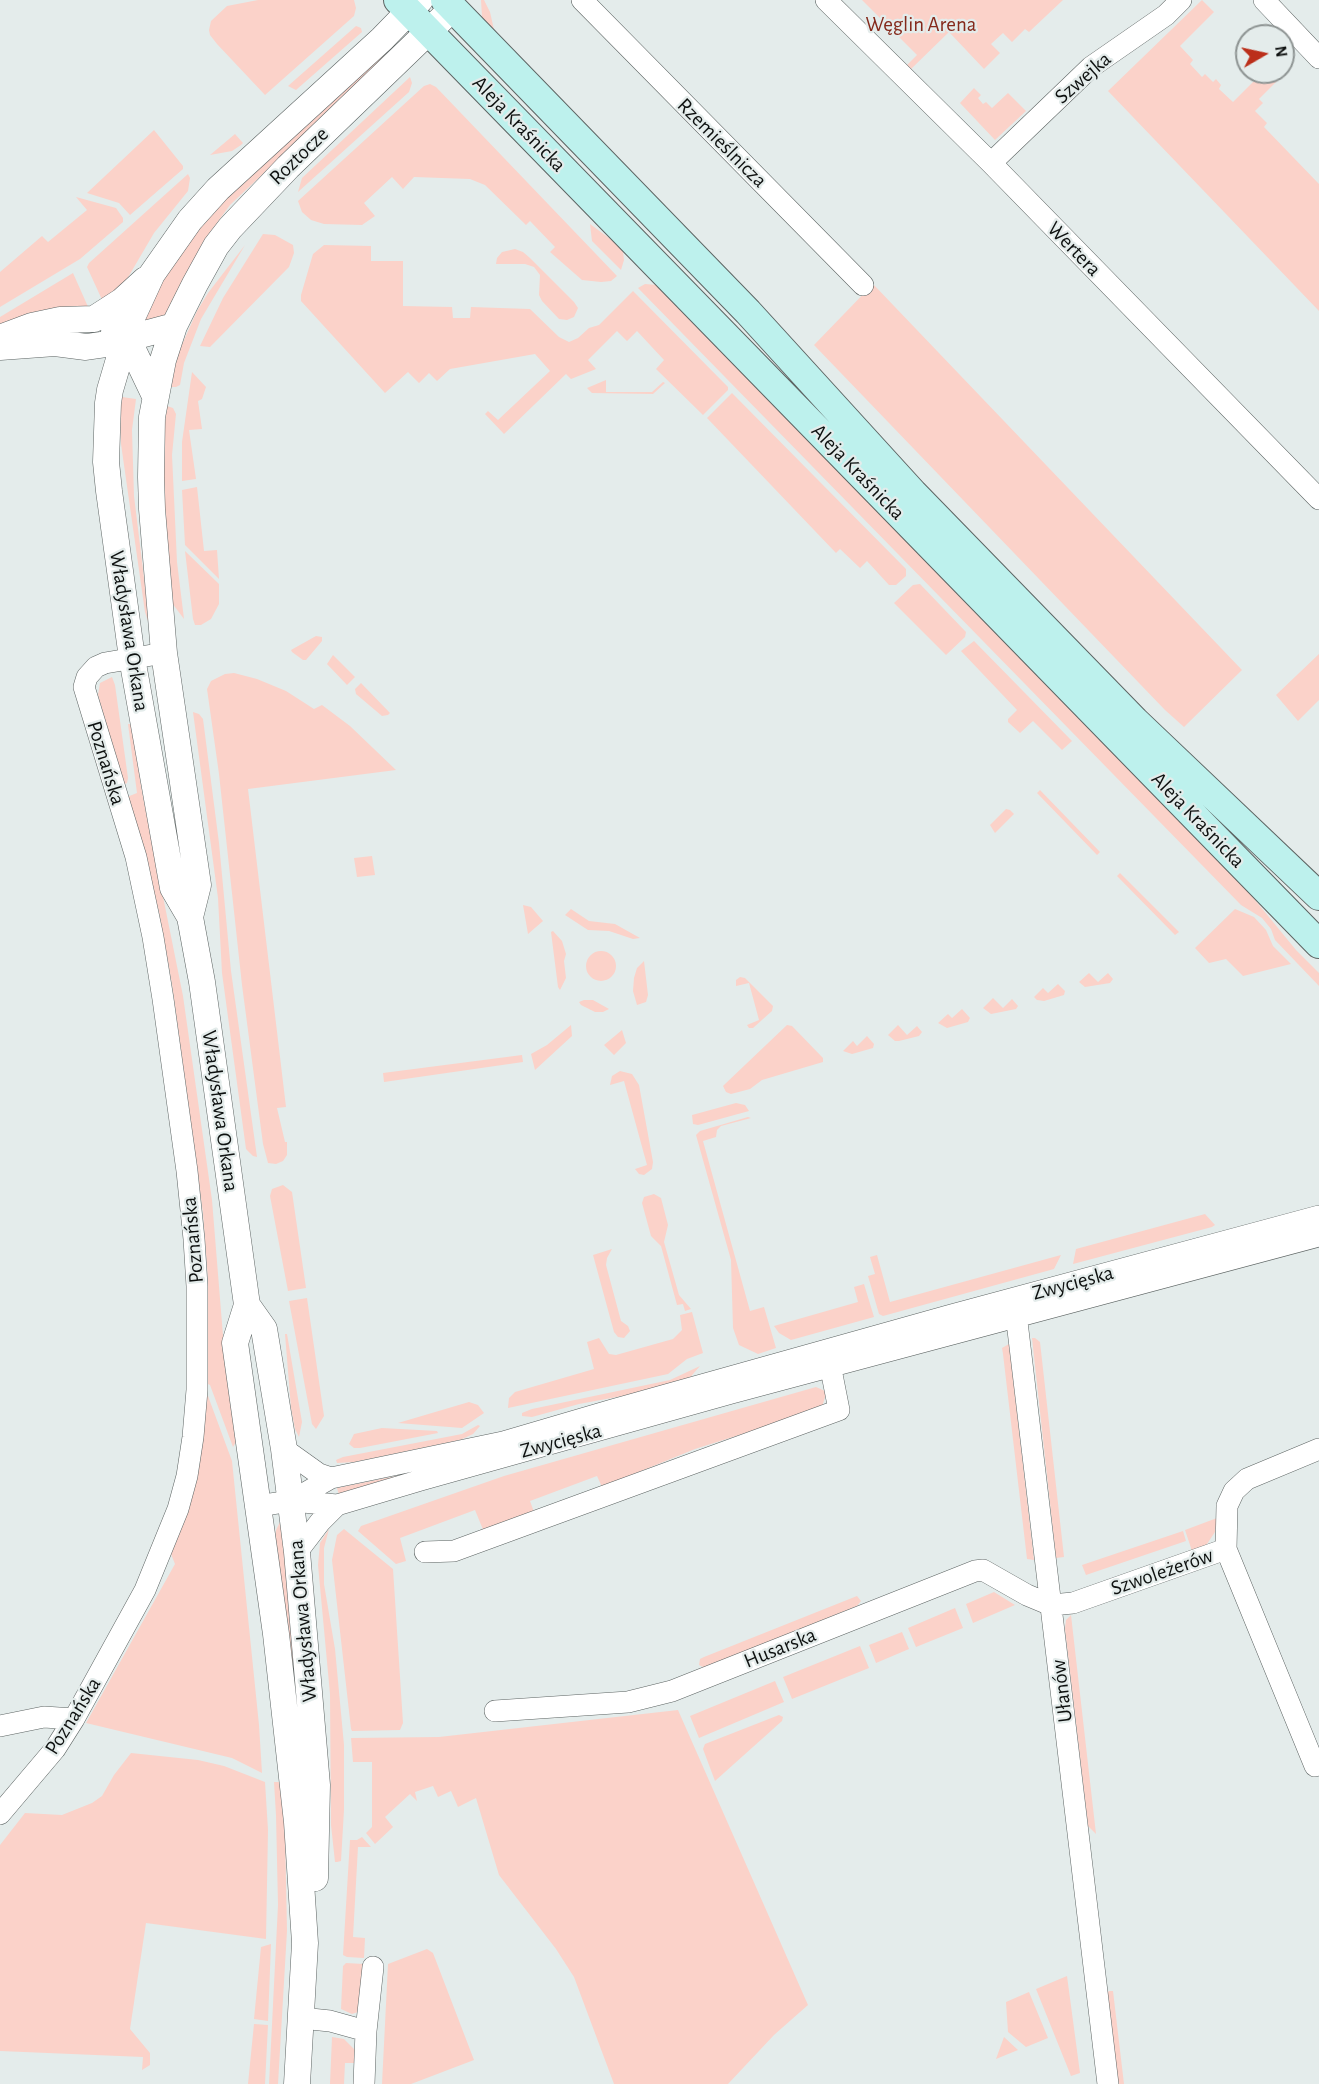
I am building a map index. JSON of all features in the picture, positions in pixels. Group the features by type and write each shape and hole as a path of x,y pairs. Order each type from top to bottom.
{"main road":[{"name":"Aleja Kraśnicka","path":"453,3 748,312 913,493 1135,721 1319,896"},
{"name":"Aleja Kraśnicka","path":"409,4 429,32 1319,944"}],"street":[{"name":"Rzemieślnicza","path":"582,0 863,285"},
{"name":"Wertera","path":"826,0 991,164 1319,499"},
{"name":"Szwejka","path":"991,164 1090,67 1166,15 1181,0"},
{"path":"1264,0 1319,58"},
{"name":"Roztocze","path":"164,360 174,326 216,246 230,228 288,167 429,32 453,3"},
{"name":"Roztocze","path":"124,340 152,274 190,220 218,189 382,39 409,4"},
{"name":"Roztocze","path":"94,319 122,301 152,274"},
{"path":"0,338 32,326 60,320 94,319 124,340 141,364 155,396"},
{"path":"0,348 54,343 86,347 124,340 174,326"},
{"name":"Władysława Orkana","path":"124,340 110,390 106,432 109,491 132,658 173,888 190,917 202,982 247,1305 235,1343 276,1634 294,1788 305,1943"},
{"path":"86,347 110,390"},
{"name":"Władysława Orkana","path":"164,360 155,396 152,427 154,554 165,653 198,885 190,917"},
{"name":"Poznańska","path":"0,1814 55,1749 75,1719 145,1590 178,1509 187,1476 197,1390 197,1286 194,1239 163,999 136,857 84,687 87,677 96,667 114,660 165,653"},
{"name":"Zwycięska","path":"291,1502 331,1478 503,1442 654,1398 829,1359 1015,1307 1319,1216"},
{"name":"Zwycięska","path":"1015,1307 1319,1236"},
{"name":"Władysława Orkana","path":"247,1305 264,1329 284,1449 297,1552 314,1747 317,1817 316,1875 305,1943 297,2084"},
{"name":"Ułanów","path":"1015,1307 1108,2084"},
{"path":"424,1552 454,1551 838,1410 829,1359"},
{"name":"Zwycięska","path":"257,1506 291,1502 337,1505 732,1393 829,1359"},
{"path":"284,1449 318,1474 331,1478"},
{"name":"Szwoleżerów","path":"1052,1605 1073,1603 1226,1549 1227,1506 1234,1491 1247,1479 1319,1449"},
{"path":"297,1552 320,1522 337,1505"},
{"path":"1226,1549 1315,1766"},
{"name":"Husarska","path":"495,1711 628,1702 672,1691 975,1570 983,1570 1027,1595 1052,1605"},
{"path":"0,1726 44,1717 75,1719"},
{"path":"364,2084 366,2031 373,1968"},
{"path":"301,2018 330,2021 366,2031"}],"green space":[{"path":"258,0 354,0 356,8 354,16 265,95 217,44 209,30 211,21 227,6"},
{"path":"481,0 484,0 490,12 495,34 482,17"},
{"name":"Węglin Arena","path":"862,0 1063,0 1029,32 1025,29 1012,42 1003,33 991,44 1000,53 984,69 949,32 910,70 905,67 917,55"},
{"path":"1202,0 1214,12 1180,46 1193,60 1190,64 1202,77 1205,74 1213,82 1216,79 1221,85 1219,89 1233,102 1251,84 1274,84 1259,99 1263,103 1255,111 1267,123 1264,127 1319,184 1319,311 1108,91"},
{"path":"356,26 361,28 362,32 296,90 288,86"},
{"path":"385,49 390,54 230,205 203,242 164,318 140,328 160,282 201,225 227,197"},
{"path":"410,77 412,83 409,92 298,192 302,178"},
{"path":"430,84 436,87 617,276 611,281 582,280 550,252 555,247 530,221 526,225 485,185 470,179 414,177 403,189 392,177 364,203 375,216 362,225 324,224 311,220 302,212 298,201 424,86"},
{"path":"974,88 981,95 978,98 983,104 986,102 992,108 1008,93 1026,111 995,140 960,103"},
{"path":"154,130 183,169 130,215 119,203 87,193"},
{"path":"235,134 243,143 241,145 232,151 210,155"},
{"path":"188,174 190,178 188,191 154,233 123,286 104,304 87,267 89,263"},
{"path":"76,197 116,208 123,222 80,259 0,307 0,272 42,236 48,242 87,210"},
{"path":"590,224 623,251 624,260 621,270 592,241"},
{"path":"263,234 275,235 293,245 294,253 289,267 210,347 200,346 223,298"},
{"path":"245,245 201,319 184,363 180,385 170,387 176,358 197,311"},
{"path":"324,245 371,246 371,261 403,261 403,306 452,307 453,318 470,318 471,307 530,309 559,337 569,342 578,338 589,328 599,325 633,291 728,387 728,390 703,415 656,369 664,360 637,331 627,341 617,331 588,360 596,369 571,379 566,374 504,434 485,414 488,411 498,420 550,371 535,354 450,369 437,381 429,373 419,383 408,372 385,393 301,301 313,254"},
{"path":"515,249 530,258 574,302 578,308 574,317 567,320 559,319 542,301 539,295 540,275 534,267 525,264 496,264 502,252"},
{"path":"73,273 89,309 0,325 0,317"},
{"path":"645,284 657,285 1246,889 1296,950 1319,973 1319,986 1275,940 1271,929 1262,918 1241,905 638,288"},
{"path":"873,284 1242,670 1184,727 1165,710 814,345"},
{"path":"192,372 206,387 202,399 198,401 202,429 189,430 196,479 182,481 182,442"},
{"path":"606,380 606,392 652,392 663,382 665,383 653,394 592,393 587,388"},
{"path":"732,393 906,569 906,576 896,585 889,585 867,561 860,568 840,549 836,553 707,418"},
{"path":"122,397 136,399 132,430 134,496 150,627 145,612 121,444"},
{"path":"167,406 173,408 176,414 172,455 177,562 184,619 172,603 168,574 164,488 164,431"},
{"path":"197,487 204,551 217,550 219,579 185,545 182,490"},
{"path":"185,551 219,584 219,604 211,619 201,625 195,625 193,619"},
{"path":"920,584 966,632 965,637 946,655 894,603 913,585"},
{"path":"316,636 322,637 322,641 306,660 292,652 291,650"},
{"path":"974,641 1072,741 1062,750 1033,721 1020,733 1008,722 1017,710 961,651"},
{"path":"1319,654 1319,700 1298,721 1276,695"},
{"path":"333,655 355,677 347,685 327,664"},
{"path":"234,673 257,679 286,691 314,709 322,705 350,726 396,770 248,789 286,1107 277,1108 285,1142 287,1142 287,1155 283,1161 276,1164 268,1163 263,1144 207,689 211,681 225,674"},
{"path":"112,677 128,778 127,783 123,785 98,695 100,683"},
{"path":"361,683 390,713 388,715 382,716 356,694 355,689"},
{"path":"193,712 199,714 203,719 219,843 231,971 257,1157 246,1149 222,973 218,898"},
{"path":"128,724 132,724 142,792 183,996 212,1200 224,1348 237,1440 233,1447 210,1385 206,1383 208,1280 203,1213 172,984 159,912 127,797 137,793"},
{"path":"1040,790 1100,852 1097,855 1037,793"},
{"path":"1006,809 1014,814 995,833 990,825"},
{"path":"372,856 375,875 357,877 354,858"},
{"path":"1120,873 1179,932 1175,935 1117,876"},
{"path":"523,905 531,907 543,921 528,934"},
{"path":"571,909 589,921 615,924 640,938 633,939 609,931 588,930 565,915"},
{"path":"1235,909 1254,917 1266,930 1273,946 1291,964 1243,976 1226,959 1209,963 1195,948"},
{"path":"553,931 562,941 566,954 564,961 566,978 560,990 551,932"},
{"path":"601,951 607,952 615,960 615,972 607,980 601,981 595,980 587,972 586,966 587,960 595,952"},
{"path":"644,961 648,995 646,1002 637,1005 633,991 634,978 637,968"},
{"path":"1089,973 1098,982 1108,973 1113,979 1110,983 1085,987 1079,982"},
{"path":"740,977 745,978 773,1006 772,1011 753,1028 747,1025 759,1020 749,983 736,986 736,980"},
{"path":"1058,984 1065,991 1064,995 1044,1001 1034,997 1043,988 1048,993"},
{"path":"993,998 1003,1008 1012,999 1018,1006 1016,1009 991,1014 983,1008"},
{"path":"593,1000 609,1009 595,1012 581,1005 579,1002"},
{"path":"962,1009 970,1018 968,1022 947,1028 938,1023 948,1014 952,1018"},
{"path":"571,1025 572,1036 535,1070 531,1054 547,1045"},
{"path":"787,1025 792,1026 823,1058 823,1062 762,1080 750,1089 731,1094 726,1092 723,1086"},
{"path":"898,1025 907,1035 917,1026 922,1032 919,1036 895,1041 888,1035"},
{"path":"622,1030 626,1043 614,1055 604,1045"},
{"path":"867,1036 874,1044 873,1048 852,1054 843,1051 853,1041 857,1046"},
{"path":"522,1055 523,1062 384,1082 383,1073"},
{"path":"620,1071 632,1074 639,1085 653,1162 652,1169 644,1175 639,1174 635,1169 647,1165 624,1081 610,1085 612,1076"},
{"path":"736,1103 745,1105 749,1111 698,1125 693,1124 692,1115"},
{"path":"751,1118 721,1126 717,1130 716,1137 703,1141 750,1311 764,1307 776,1348 758,1354 739,1345 733,1328 731,1260 696,1135 700,1131"},
{"path":"283,1185 292,1192 306,1288 288,1291 270,1196 272,1189"},
{"path":"654,1194 661,1198 668,1225 664,1242 679,1295 691,1309 685,1311 683,1304 677,1305 661,1246 651,1236 642,1203 644,1197"},
{"path":"1205,1214 1215,1225 1073,1264 1076,1249"},
{"path":"612,1249 606,1265 621,1321 628,1326 630,1331 624,1338 618,1337 614,1332 593,1255"},
{"path":"877,1255 890,1302 1061,1255 1054,1269 883,1316 879,1314 868,1276 875,1274 870,1257"},
{"path":"864,1284 874,1317 791,1340 779,1333 774,1326 858,1302 854,1287"},
{"path":"307,1298 324,1416 316,1429 312,1424 289,1301"},
{"path":"692,1312 703,1353 687,1359 668,1374 508,1408 509,1398 515,1392 594,1369 587,1342 599,1338 609,1354 616,1355 673,1339 682,1330 680,1315"},
{"path":"285,1334 287,1334 302,1422 299,1437 291,1408"},
{"path":"1032,1338 1040,1342 1064,1557 1056,1558"},
{"path":"1009,1344 1034,1560 1027,1559 1002,1348"},
{"path":"700,1366 687,1381 579,1404 532,1417 522,1416 522,1413 532,1409 670,1380"},
{"path":"816,1387 825,1391 823,1404 818,1410 695,1449 602,1487 597,1476 530,1501 534,1512 484,1532 475,1510 400,1538 406,1561 396,1564 358,1531 361,1526 504,1476"},
{"path":"208,1396 232,1461 262,1773 232,1758 86,1723 175,1564 171,1554 189,1503 205,1397"},
{"path":"469,1402 478,1405 484,1413 462,1428 398,1423"},
{"path":"480,1426 473,1434 460,1440 355,1462 337,1463 336,1460 462,1434"},
{"path":"382,1428 437,1431 438,1433 360,1448 354,1448 349,1444 354,1434"},
{"path":"406,1474 339,1495 337,1488"},
{"path":"1217,1518 1215,1532 1207,1544 1193,1554 1185,1530"},
{"path":"283,1520 306,1791 275,1540 276,1530"},
{"path":"329,1529 324,1548 324,1584 335,1649 344,1745 341,1861 337,1862 335,1862 331,1825 330,1694 318,1565 320,1543"},
{"path":"344,1529 393,1569 403,1723 400,1730 352,1731 351,1729 332,1560 337,1535"},
{"path":"1183,1531 1186,1541 1086,1575 1082,1565"},
{"path":"994,1592 1015,1605 973,1623 966,1604"},
{"path":"857,1596 861,1601 857,1606 705,1668 699,1665 700,1659 704,1657"},
{"path":"955,1608 963,1628 916,1647 908,1628"},
{"path":"1071,1615 1096,1834 1088,1826 1065,1629 1066,1620"},
{"path":"902,1632 909,1649 876,1663 869,1645"},
{"path":"860,1646 869,1668 792,1699 783,1677"},
{"path":"775,1681 784,1702 699,1738 690,1716"},
{"path":"678,1710 808,2005 774,2035 728,2084 614,2084 574,1977 556,1949 499,1875 476,1798 458,1807 451,1791 438,1797 433,1786 415,1792 417,1801 410,1794 385,1817 393,1827 375,1844 366,1833 372,1827 372,1762 353,1762 351,1738 439,1737"},
{"path":"779,1715 783,1717 782,1721 715,1781 703,1749 705,1744"},
{"path":"131,1753 198,1760 224,1766 265,1782 268,1830 266,1939 146,1923 130,2029 150,2053 150,2065 142,2070 143,2057 0,2051 0,1845 25,1813 62,1815 92,1803 102,1796"},
{"path":"274,1782 280,1782 285,1831 287,1931 278,2084 269,2084 278,1905"},
{"path":"362,1837 371,1847 358,1847 353,1937 365,1938 364,1958 343,1955 350,1840"},
{"path":"271,1944 268,2021 254,2019 261,1947"},
{"path":"427,1949 433,1953 474,2060 411,2084 382,2084 388,1964"},
{"path":"346,1963 364,1964 358,2012 352,2014 341,2009 343,1966"},
{"path":"1067,1976 1080,2073 1071,2076 1036,1989"},
{"path":"1113,1991 1124,2084 1118,2084 1107,1993"},
{"path":"1029,1992 1048,2038 1026,2047 1008,2032 1006,2002"},
{"path":"254,2024 268,2025 265,2084 248,2084"},
{"path":"332,2037 344,2039 356,2051 358,2063 345,2063 344,2084 330,2084"},
{"path":"1004,2037 1018,2050 996,2059"}]}
